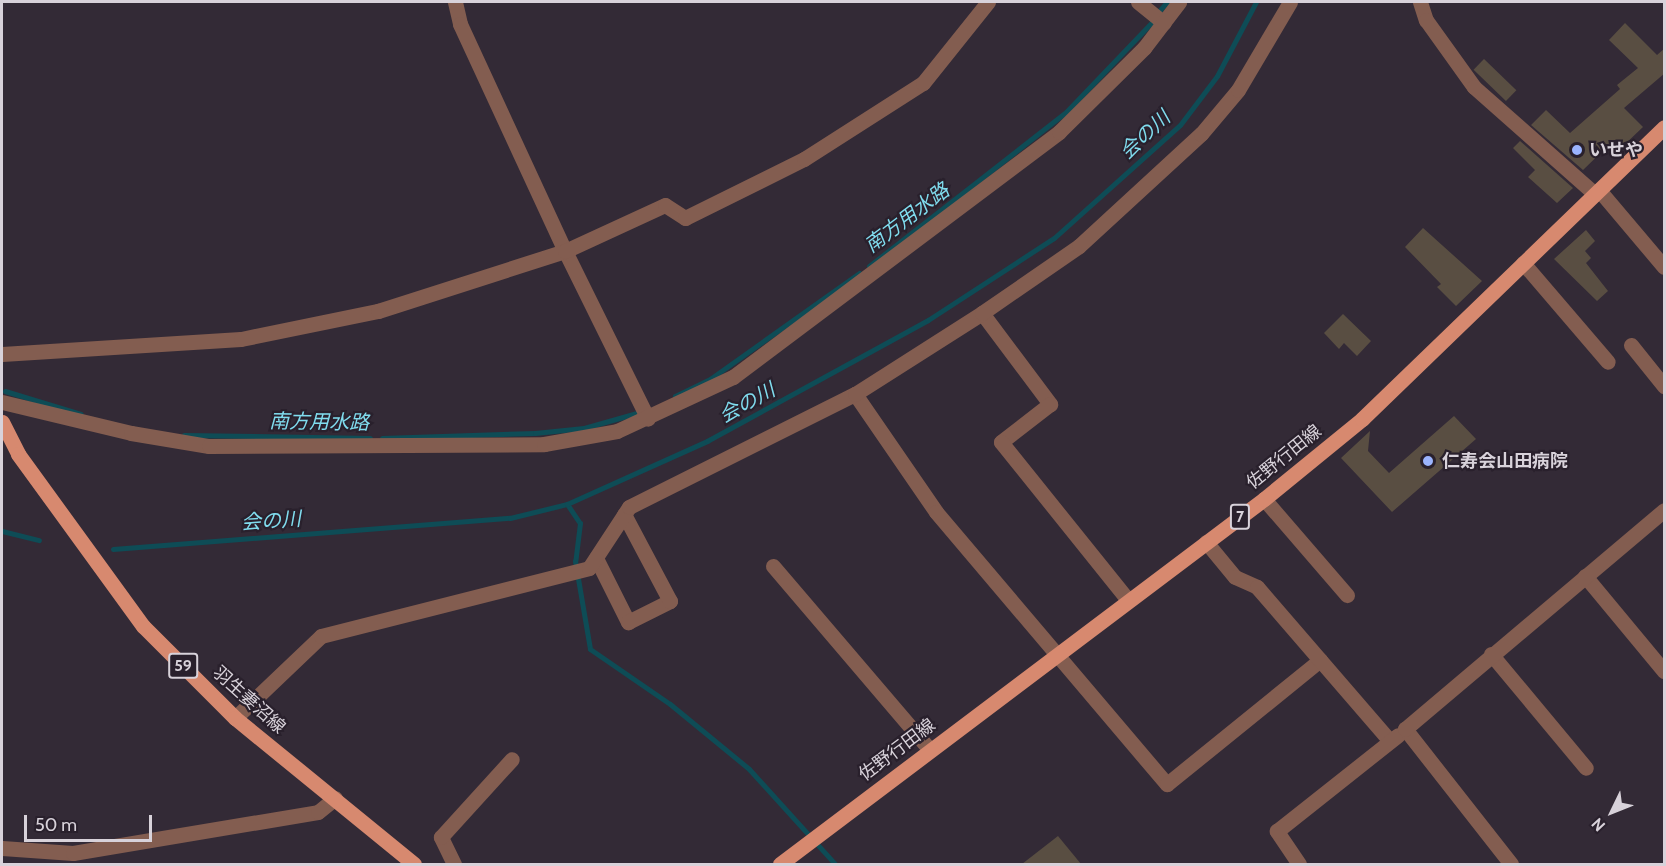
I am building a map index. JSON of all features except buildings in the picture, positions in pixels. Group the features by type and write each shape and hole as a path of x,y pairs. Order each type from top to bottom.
{"main road":[{"name":"佐野行田線","path":"780,864 1057,652 1264,499 1362,419 1665,127"},
{"name":"羽生妻沼線","path":"2,422 18,454 143,626 235,718 414,864"}],"street":[{"path":"455,2 460,24 565,251 648,419"},
{"path":"2,354 241,339 378,312 565,251 665,204 685,218 804,159 923,83 988,2"},
{"path":"1138,2 1164,22"},
{"path":"2,402 131,433 209,446 287,448 544,444 584,439 648,419 734,377 1059,132 1103,92 1179,2"},
{"path":"235,718 321,636 589,568 629,507 855,394 982,313 1079,246 1201,134 1238,90 1290,2"},
{"path":"1420,2 1426,20 1474,87 1597,192 1665,267"},
{"path":"1523,263 1608,362"},
{"path":"982,313 1050,404 1001,442 1128,600"},
{"path":"1631,345 1665,386"},
{"path":"855,394 936,512 1167,784 1320,660"},
{"path":"1264,499 1347,595"},
{"path":"1299,864 1277,831 1405,729 1491,654 1665,510"},
{"path":"596,558 628,621 670,601 624,514"},
{"path":"1206,542 1235,577 1257,586 1390,741"},
{"path":"773,566 930,750"},
{"path":"1585,576 1665,671"},
{"path":"1491,654 1586,768"},
{"path":"1405,729 1511,864"},
{"path":"454,864 441,837 512,759"},
{"path":"2,848 73,853 318,812 335,798"}],"waterway":[{"name":"南方用水路","path":"1160,10 1167,2"},
{"name":"会の川","path":"113,549 510,518 567,504 707,441 928,320 1054,238 1180,125 1217,76 1256,2"},
{"name":"南方用水路","path":"869,266 1066,112 1153,21"},
{"name":"南方用水路","path":"675,396 710,379 859,273"},
{"name":"南方用水路","path":"5,391 81,414"},
{"name":"南方用水路","path":"382,438 535,433 584,428 637,413"},
{"name":"南方用水路","path":"184,435 370,438"},
{"path":"567,504 580,523 575,561 590,649 670,704 749,769 835,864"},
{"name":"会の川","path":"2,531 39,540"}],"place":[{"name":"いせや","path":"1577,150"},
{"name":"仁寿会山田病院","path":"1428,461"}]}
